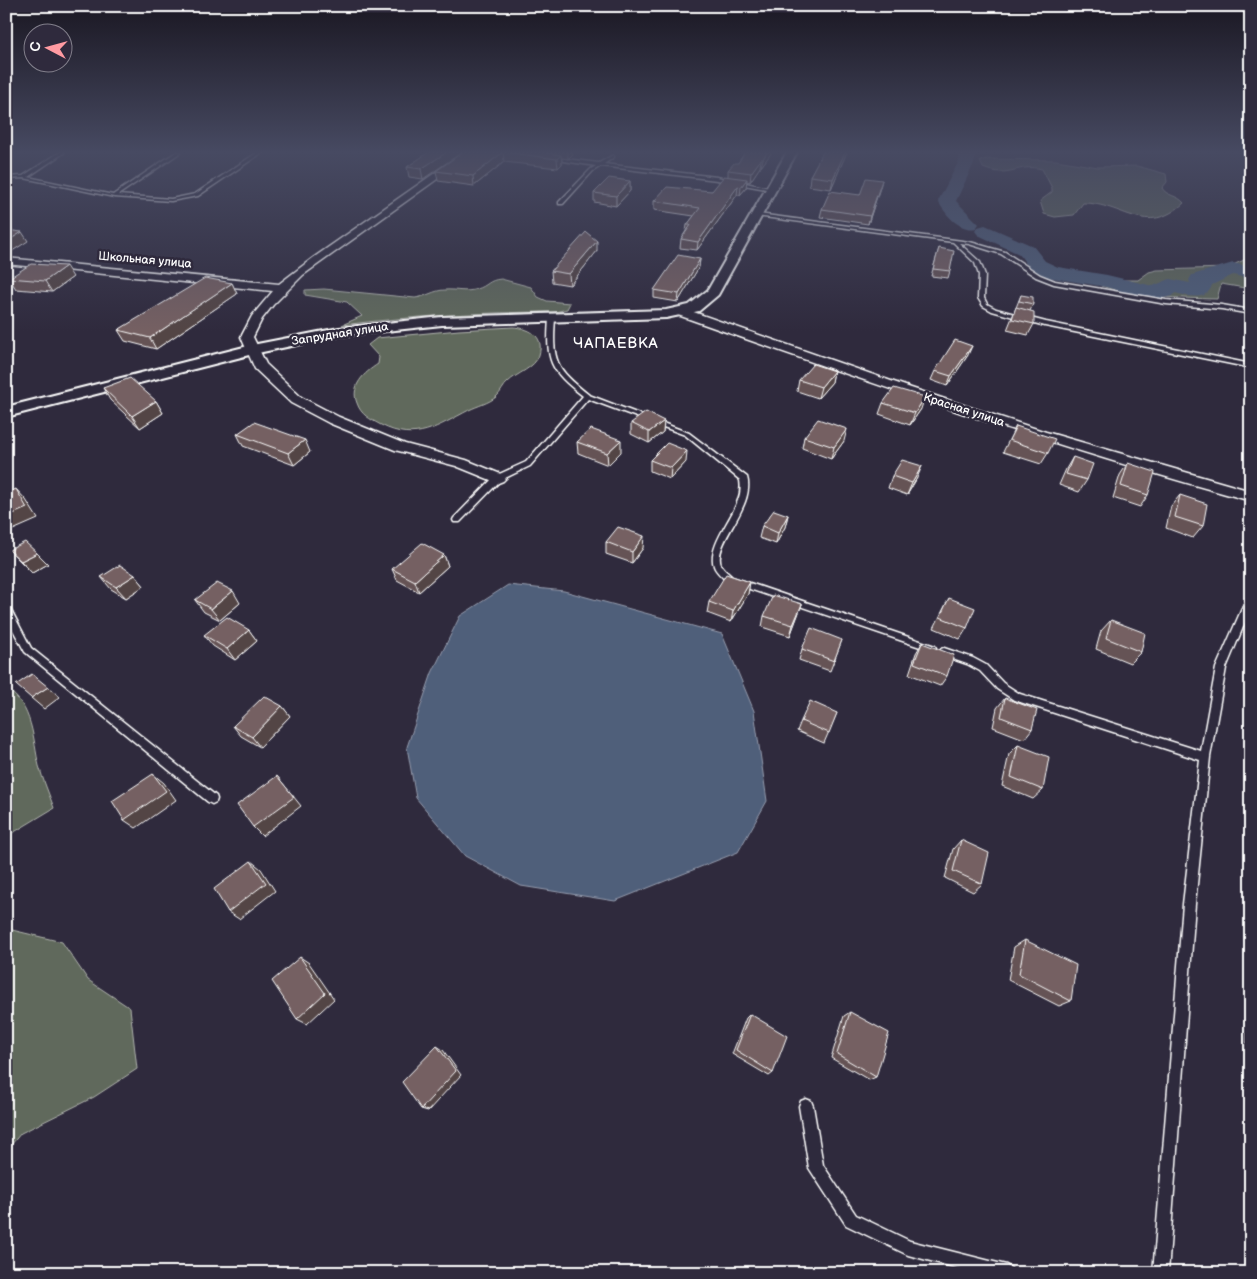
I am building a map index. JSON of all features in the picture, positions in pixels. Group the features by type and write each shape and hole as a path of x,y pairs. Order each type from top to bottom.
{"street":[{"path":"386,212 324,255 282,288 253,323 247,336 252,350 260,366 269,376 296,400 326,416 400,447 461,463 498,478"},
{"path":"682,312 694,308 713,292 760,212"},
{"name":"Школьная улица","path":"6,261 282,288"},
{"name":"Запрудная улица","path":"6,412 252,350 339,332 442,321 643,316 682,312"},
{"name":"Красная улица","path":"682,312 906,391 1032,432 1251,496"}],"lane":[{"path":"758,215 988,247 1003,253 1038,276 1054,282 1166,302 1222,307 1251,312"},
{"path":"955,242 977,262 982,275 981,298 985,305 994,310 1045,324 1251,366"},
{"path":"552,318 551,358 560,376 587,396 687,434 744,479 746,488 733,522 716,554 717,565 729,579 970,661 983,668 1000,686 1017,697 1204,757"},
{"path":"457,520 498,478 528,464 587,396"},
{"path":"1160,1273 1189,914 1204,757 1221,668 1251,597"},
{"path":"6,608 28,650 212,799"},
{"path":"806,1106 816,1168 851,1220 908,1248 1006,1273"}],"green space":[{"path":"1043,212 1076,212 1074,215 1055,217 1044,214"},
{"path":"1121,212 1172,212 1157,218 1134,216"},
{"path":"1251,257 1251,289 1221,284 1217,299 1144,295 1101,286 1102,280 1138,280 1149,272 1157,270 1226,268"},
{"path":"501,279 531,287 538,297 547,301 570,303 567,309 555,312 448,315 342,325 362,316 347,302 305,295 305,290 324,289 415,298 441,290 473,290"},
{"path":"513,327 524,329 534,334 540,342 539,355 530,367 508,382 498,395 490,401 437,427 416,432 394,430 381,425 361,411 355,397 355,391 363,376 378,364 379,357 368,345 377,338"},
{"path":"6,689 22,704 27,713 39,766 54,808 6,837"},
{"path":"6,918 12,930 62,942 88,980 130,1008 137,1069 94,1097 21,1133 6,1151"}],"water":[{"path":"508,585 564,591 722,634 754,711 767,801 738,852 615,901 521,886 465,856 416,798 407,747 432,673 460,616"}],"building":[{"path":"697,212 720,212 698,242 681,239 691,225 687,225"},
{"path":"840,212 871,212 870,216"},
{"path":"6,230 22,232 6,242"},
{"path":"586,232 597,241 569,274 551,271"},
{"path":"939,248 954,251 950,271 933,269"},
{"path":"678,255 700,259 679,294 654,290"},
{"path":"31,264 66,266 45,281 9,278"},
{"path":"205,278 232,283 150,338 118,330"},
{"path":"1021,295 1033,297 1033,304 1019,301"},
{"path":"1016,307 1034,312 1034,324 1012,319"},
{"path":"955,340 972,346 951,376 935,371"},
{"path":"813,364 834,371 821,387 799,380"},
{"path":"130,378 156,401 132,416 103,388"},
{"path":"894,388 925,397 915,413 883,403"},
{"path":"646,412 664,421 649,432 631,423"},
{"path":"818,419 847,429 834,447 804,437"},
{"path":"254,422 305,440 288,453 237,434"},
{"path":"1016,426 1055,439 1048,453 1009,440"},
{"path":"591,429 621,440 607,453 577,442"},
{"path":"667,443 687,451 671,468 650,460"},
{"path":"1073,457 1093,464 1087,480 1066,474"},
{"path":"902,460 922,466 912,483 892,476"},
{"path":"1128,463 1155,472 1148,495 1121,486"},
{"path":"16,489 27,508 6,517 6,493"},
{"path":"1180,495 1207,504 1203,526 1175,517"},
{"path":"774,510 788,515 778,533 762,526"},
{"path":"618,527 644,536 632,552 606,542"},
{"path":"25,542 37,553 21,561 9,550"},
{"path":"422,543 444,555 415,581 392,569"},
{"path":"120,565 135,575 116,587 101,577"},
{"path":"726,574 750,582 733,611 709,602"},
{"path":"217,583 233,591 211,609 195,600"},
{"path":"773,595 802,604 793,625 764,616"},
{"path":"949,598 975,608 967,628 940,617"},
{"path":"227,617 249,630 227,649 204,635"},
{"path":"1111,620 1145,633 1141,652 1106,638"},
{"path":"811,628 842,640 834,661 802,649"},
{"path":"922,643 954,655 947,676 914,663"},
{"path":"32,674 48,687 31,698 16,685"},
{"path":"264,696 282,706 252,737 233,726"},
{"path":"1005,698 1037,710 1032,729 1001,717"},
{"path":"810,701 837,713 829,733 801,721"},
{"path":"1018,745 1049,757 1043,790 1011,777"},
{"path":"153,774 166,791 124,820 112,801"},
{"path":"277,776 294,797 253,827 237,805"},
{"path":"961,840 989,853 982,884 953,871"},
{"path":"251,861 266,883 228,912 214,889"},
{"path":"1025,940 1076,965 1071,1001 1019,974"},
{"path":"300,957 325,993 297,1019 272,981"},
{"path":"850,1012 889,1033 876,1077 837,1054"},
{"path":"750,1014 787,1036 773,1073 736,1050"},
{"path":"437,1046 456,1071 421,1109 402,1082"}],"waterway":[{"path":"956,212 969,224"},
{"path":"985,231 1026,250 1037,265 1053,273 1107,281 1153,293 1165,291 1170,286 1196,291 1202,286 1200,280 1213,278 1214,274 1233,269 1251,273"}],"district":[{"name":"ЧАПАЕВКА","path":"616,343"}]}
